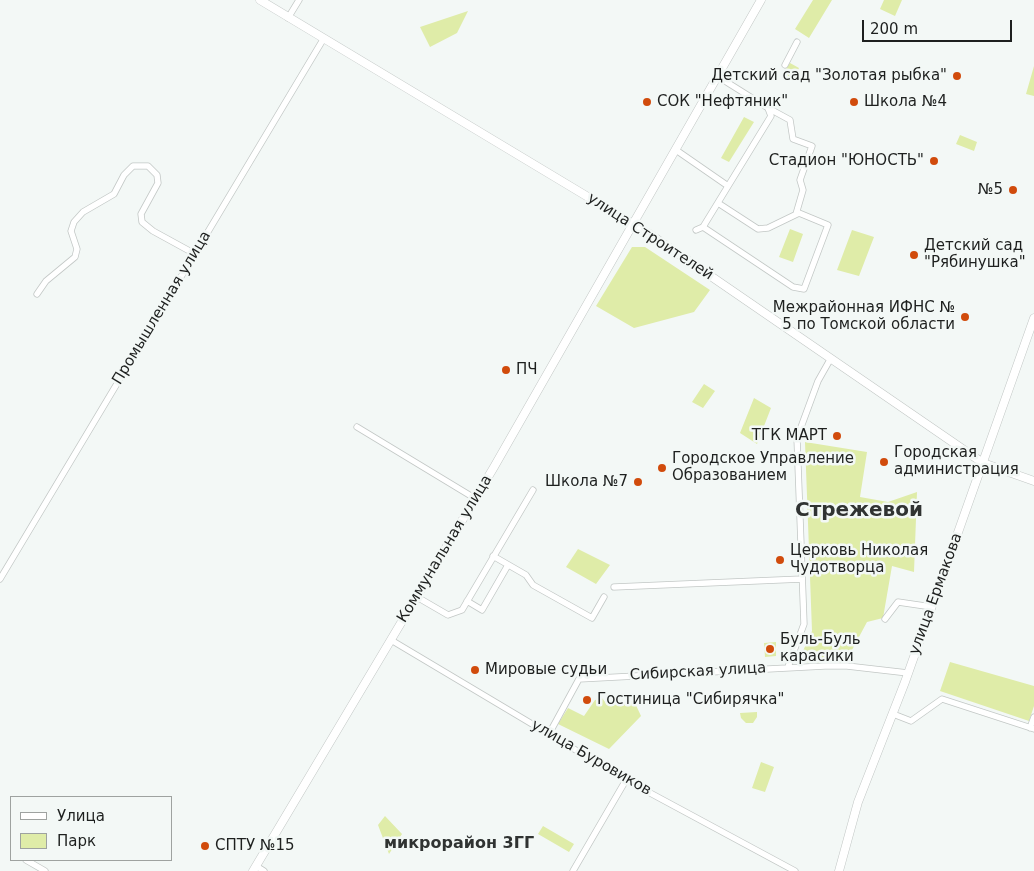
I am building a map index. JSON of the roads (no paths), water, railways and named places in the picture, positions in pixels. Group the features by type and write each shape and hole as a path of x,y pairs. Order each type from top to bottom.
{"main road":[{"name":"улица Строителей","path":"260,0 634,224 983,463 1034,481"},
{"name":"Коммунальная улица","path":"255,869 476,500 761,0"},
{"name":"улица Ермакова","path":"839,871 858,802 893,714 932,607 1034,318"}],"street":[{"path":"288,18 299,0"},
{"name":"Промышленная улица","path":"0,579 324,38"},
{"path":"785,65 797,42"},
{"path":"717,76 790,120 793,139 812,146 800,180 803,190 796,214"},
{"path":"696,230 704,227 771,116 768,108"},
{"path":"676,150 728,186"},
{"path":"37,294 46,281 74,256 77,249 71,231 74,222 83,212 114,194 124,175 133,166 148,166 157,175 158,183 140,214 142,222 153,231 194,254"},
{"path":"704,227 793,288 804,289 828,224 796,214 768,228 758,229 718,203"},
{"path":"788,667 804,624 797,438 818,381 831,358"},
{"path":"357,426 476,500"},
{"path":"417,597 448,616 462,610 533,490"},
{"path":"493,556 526,575 533,585 592,618 604,598"},
{"path":"467,601 482,610 508,565"},
{"path":"614,587 802,579"},
{"path":"885,619 898,602 932,607"},
{"name":"улица Буровиков","path":"391,640 626,780 795,871"},
{"name":"Сибирская улица","path":"549,734 579,679 788,667 847,666 908,673"},
{"path":"893,714 911,721 942,699 1032,729 1034,717"},
{"path":"574,871 626,780"},
{"path":"28,861 45,871"},
{"path":"255,869 264,871"}],"place":[{"name":"Детский сад \"Золотая рыбка\"","path":"957,76"},
{"name":"СОК \"Нефтяник\"","path":"647,102"},
{"name":"Школа №4","path":"854,102"},
{"name":"Стадион \"ЮНОСТЬ\"","path":"934,161"},
{"name":"№5","path":"1013,190"},
{"name":"Детский сад \"Рябинушка\"","path":"914,255"},
{"name":"Межрайонная ИФНС № 5 по Томской области","path":"965,317"},
{"name":"ПЧ","path":"506,370"},
{"name":"ТГК МАРТ","path":"837,436"},
{"name":"Городская администрация","path":"884,462"},
{"name":"Городское Управление Образованием","path":"662,468"},
{"name":"Школа №7","path":"638,482"},
{"name":"Церковь Николая Чудотворца","path":"780,560"},
{"name":"Буль-Буль карасики","path":"770,649"},
{"name":"Мировые судьи","path":"475,670"},
{"name":"Гостиница \"Сибирячка\"","path":"587,700"},
{"name":"СПТУ №15","path":"205,846"}],"district":[{"name":"Стрежевой","path":"859,511"},
{"name":"микрорайон 3ГГ","path":"459,844"}]}
